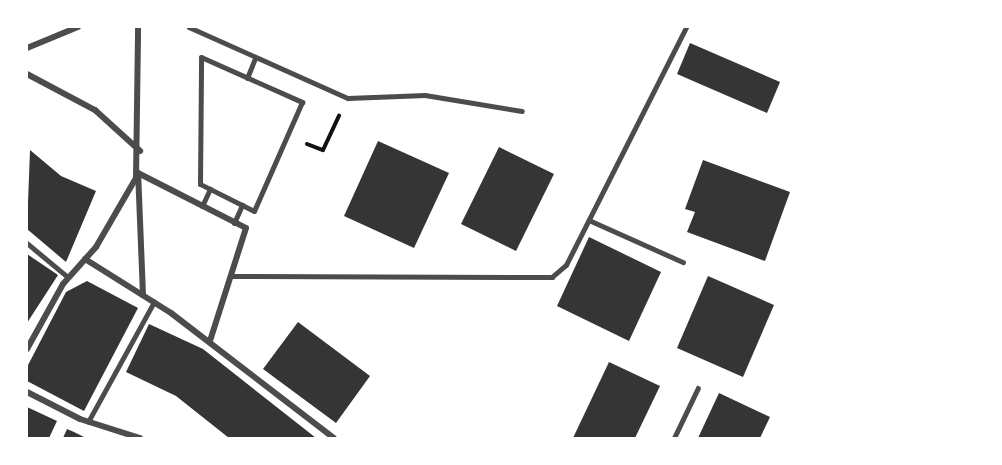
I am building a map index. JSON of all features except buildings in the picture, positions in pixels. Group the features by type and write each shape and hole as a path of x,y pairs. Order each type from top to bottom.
{"street":[{"path":"27,48 78,27"},
{"path":"138,27 140,151 138,173 143,295"},
{"path":"201,57 247,78 302,102 254,211 200,184 201,57"},
{"path":"247,78 255,58"},
{"path":"27,74 95,110 140,151"},
{"path":"138,173 246,228 210,341"},
{"path":"27,349 68,277 85,259 138,173"},
{"path":"202,206 210,189"},
{"path":"234,223 243,205"},
{"path":"85,259 154,302 210,341 334,438"},
{"path":"27,392 88,422 140,438"}],"lane":[{"path":"189,27 348,99 424,95 522,111"},
{"path":"231,276 547,278 566,265 686,27"},
{"path":"589,220 683,262"},
{"path":"27,243 68,277"},
{"path":"88,422 154,302"},
{"path":"674,438 698,387"}],"path":[{"path":"287,136 323,150 348,99"}]}
